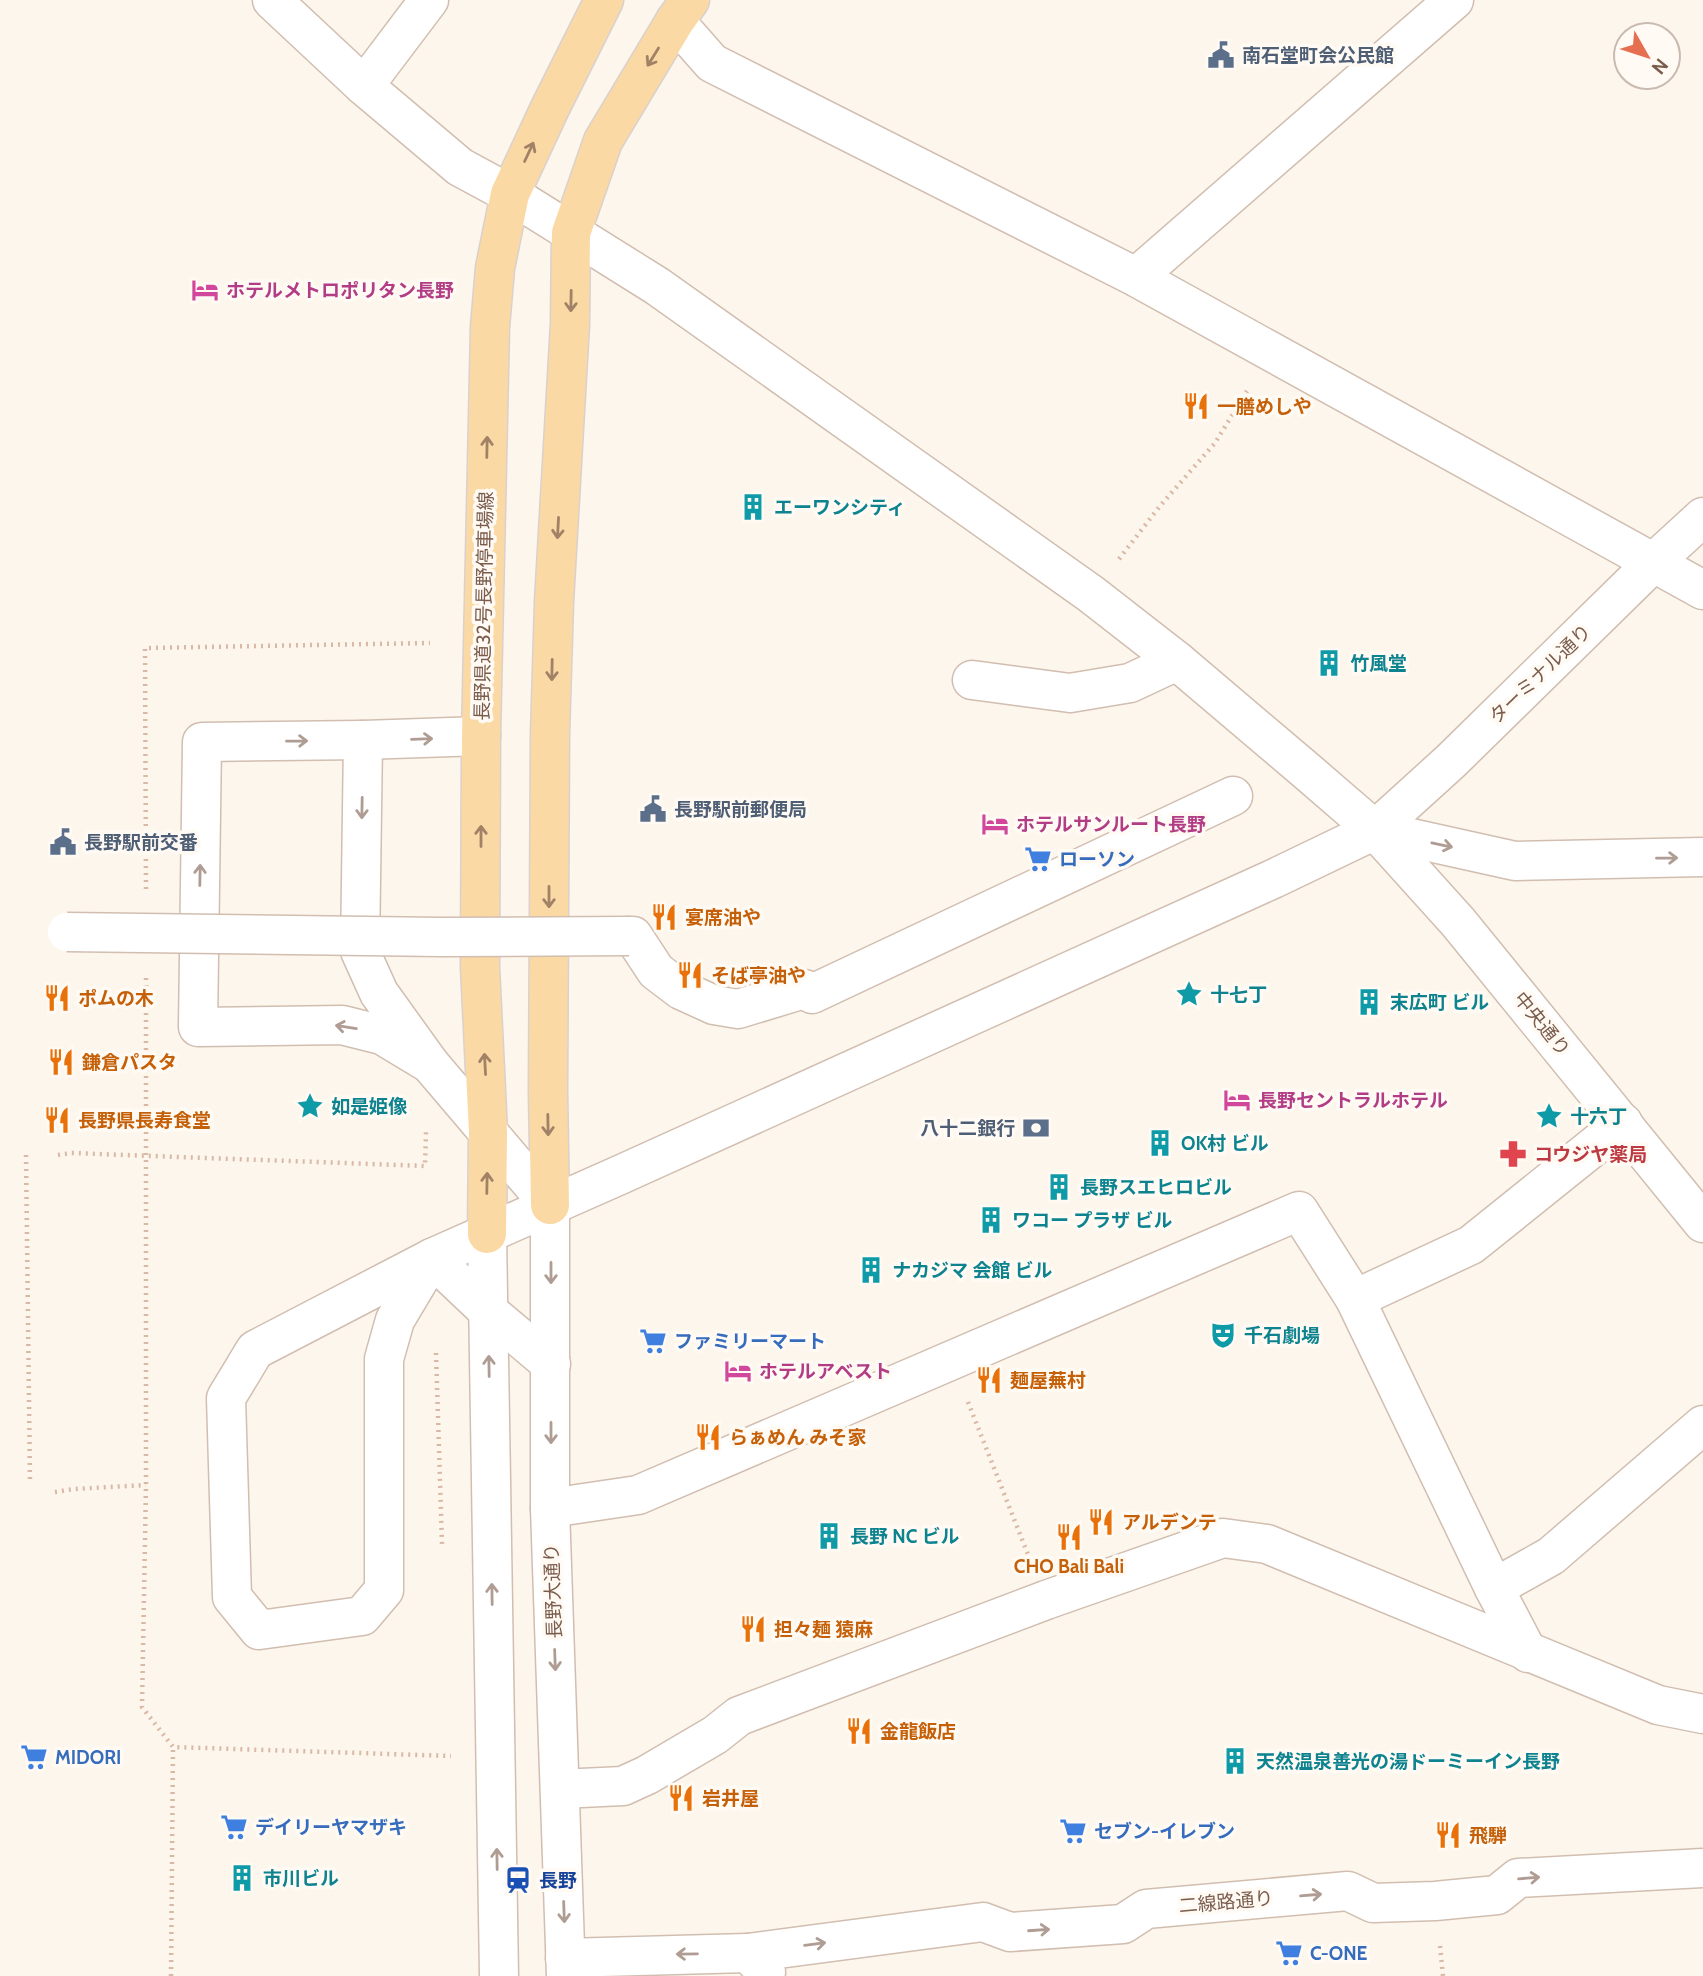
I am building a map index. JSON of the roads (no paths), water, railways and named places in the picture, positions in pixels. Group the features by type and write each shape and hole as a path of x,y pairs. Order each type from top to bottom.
{"main road":[{"name":"長野県道32号長野停車場線","path":"487,1234 488,1132 480,967 481,736 490,327 495,268 510,194 604,0"},
{"path":"550,1205 550,734 572,233 603,141 682,11"}],"street":[{"name":"中央通り","path":"272,0 364,86 460,167 510,194 657,286 1091,594 1177,661 1375,830 1458,922 1703,1223"},
{"path":"364,86 429,0"},
{"path":"1136,277 1454,0"},
{"path":"682,11 712,63 1136,277 1703,590"},
{"name":"ターミナル通り","path":"432,1258 395,1320 384,1359 384,1590 362,1616 259,1630 232,1597 226,1398 255,1350 432,1258 1248,890 1375,830 1451,761 1703,517"},
{"path":"972,680 1070,693 1130,683 1177,661"},
{"path":"430,1064 382,1035 342,1025 198,1027 202,742 481,736"},
{"path":"363,740 360,951 379,993 430,1064 550,1205"},
{"path":"67,932 441,937 633,936 656,971 681,990 714,1005 738,1009 775,1000 804,989 810,990 812,994 1233,796"},
{"path":"1375,830 1515,861 1703,857"},
{"path":"1355,1299 1471,1245 1623,1123"},
{"name":"長野大通り","path":"550,1205 550,1508 566,1967"},
{"path":"550,1508 638,1495 1299,1210 1355,1299 1528,1653"},
{"path":"487,1234 499,1976"},
{"path":"432,1258 488,1311 551,1364"},
{"path":"1494,1588 1551,1556 1703,1425"},
{"path":"560,1789 623,1786 715,1735 739,1716 1046,1600 1223,1538 1267,1544 1658,1705 1703,1714"},
{"name":"二線路通り","path":"566,1967 759,1964 983,1922 1010,1932 1123,1924 1146,1909 1348,1891 1373,1903 1435,1901 1497,1895 1518,1878 1703,1868"}],"place":[{"name":"南石堂町会公民館","path":"1221,55"},
{"name":"ホテルメトロポリタン長野","path":"205,290"},
{"name":"一膳めしや","path":"1196,406"},
{"name":"エーワンシティ","path":"753,507"},
{"name":"竹風堂","path":"1329,663"},
{"name":"長野駅前郵便局","path":"653,809"},
{"name":"ホテルサンルート長野","path":"995,824"},
{"name":"長野駅前交番","path":"63,842"},
{"name":"ローソン","path":"1038,859"},
{"name":"宴席油や","path":"664,917"},
{"name":"そば亭油や","path":"690,975"},
{"name":"十七丁","path":"1189,994"},
{"name":"ポムの木","path":"57,998"},
{"name":"末広町 ビル","path":"1369,1002"},
{"name":"鎌倉パスタ","path":"61,1062"},
{"name":"長野セントラルホテル","path":"1237,1100"},
{"name":"如是姫像","path":"310,1106"},
{"name":"十六丁","path":"1549,1116"},
{"name":"長野県長寿食堂","path":"57,1120"},
{"name":"八十二銀行","path":"1036,1128"},
{"name":"OK村 ビル","path":"1160,1143"},
{"name":"コウジヤ薬局","path":"1513,1154"},
{"name":"長野スエヒロビル","path":"1059,1187"},
{"name":"ワコー プラザ ビル","path":"991,1220"},
{"name":"ナカジマ 会館 ビル","path":"871,1270"},
{"name":"千石劇場","path":"1223,1335"},
{"name":"ファミリーマート","path":"653,1341"},
{"name":"ホテルアベスト","path":"738,1371"},
{"name":"麺屋蕪村","path":"989,1380"},
{"name":"らぁめん みそ家","path":"708,1437"},
{"name":"アルデンテ","path":"1101,1522"},
{"name":"長野 NC ビル","path":"829,1536"},
{"name":"CHO Bali Bali","path":"1069,1537"},
{"name":"担々麺 猿麻","path":"753,1629"},
{"name":"金龍飯店","path":"859,1731"},
{"name":"MIDORI","path":"34,1757"},
{"name":"天然温泉善光の湯ドーミーイン長野","path":"1235,1761"},
{"name":"岩井屋","path":"681,1798"},
{"name":"デイリーヤマザキ","path":"234,1827"},
{"name":"セブン-イレブン","path":"1073,1831"},
{"name":"飛騨","path":"1448,1835"},
{"name":"市川ビル","path":"242,1878"},
{"name":"長野","path":"518,1880"},
{"name":"C-ONE","path":"1289,1953"}]}
